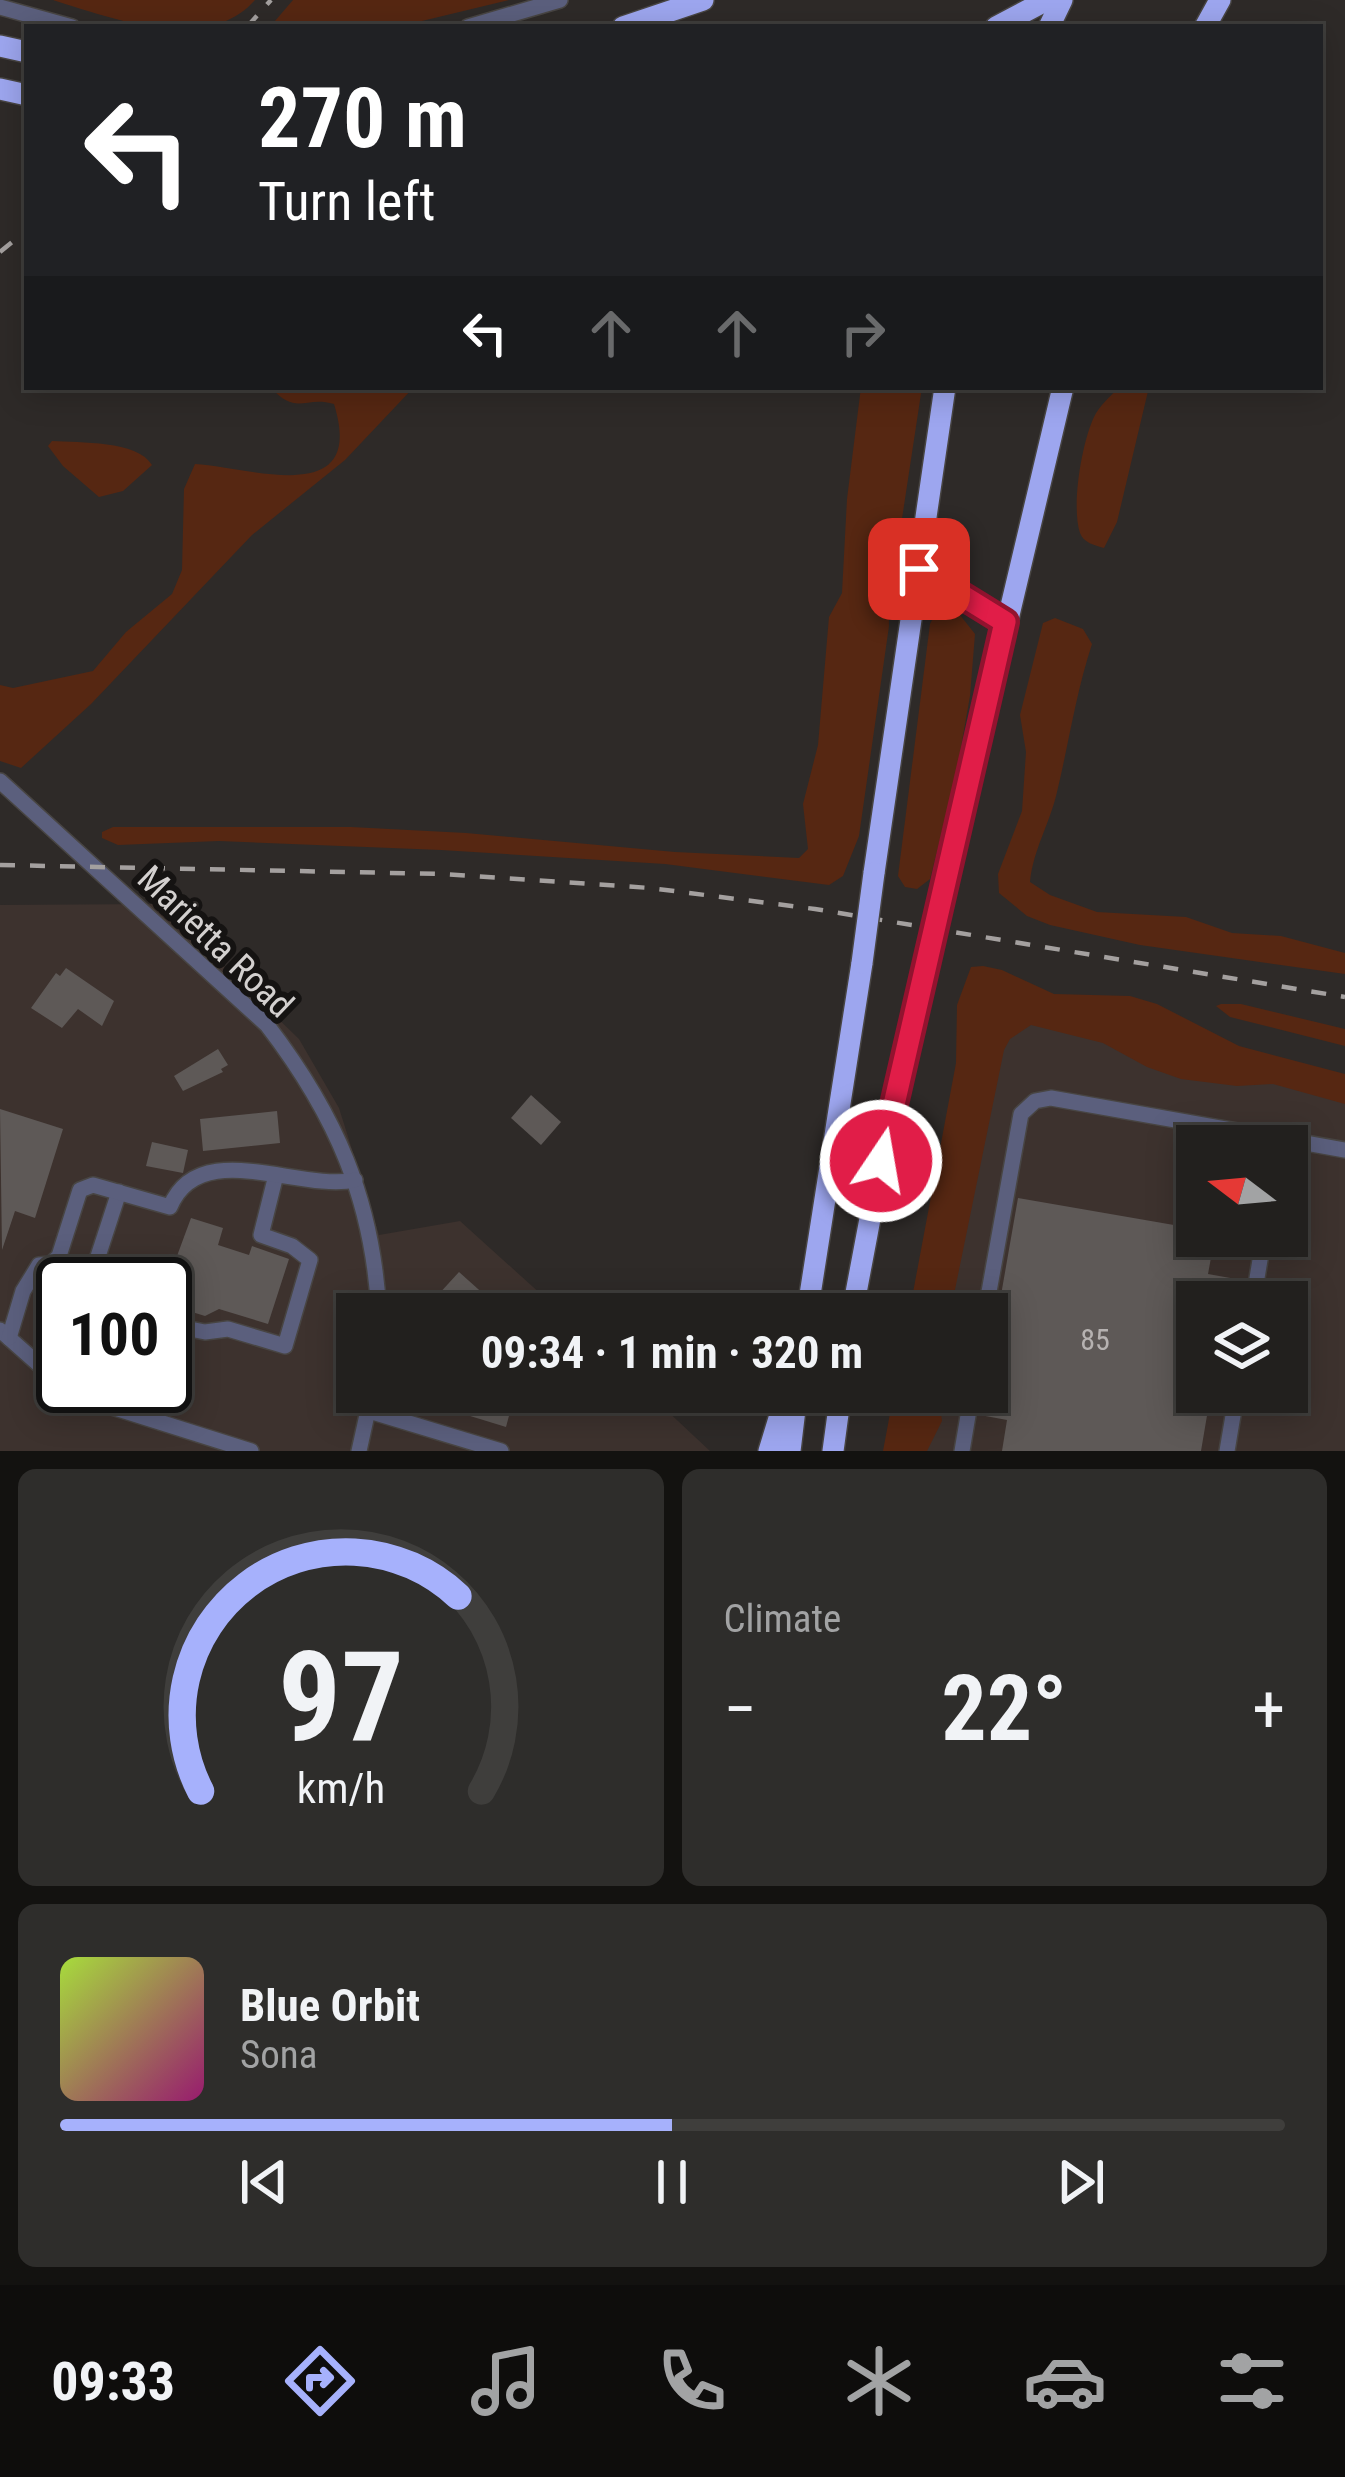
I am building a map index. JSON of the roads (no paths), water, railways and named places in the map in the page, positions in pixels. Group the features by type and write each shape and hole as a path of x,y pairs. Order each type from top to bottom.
{"highway":[{"path":"632,24 703,0"},
{"path":"1002,24 1047,0"},
{"path":"810,1293 946,390"},
{"path":"856,1293 889,1118 1062,390"},
{"path":"769,1451 781,1413"},
{"path":"790,1451 795,1413"},
{"path":"832,1451 838,1413"}],"street":[{"path":"478,24 560,0"},
{"path":"0,7 61,24"},
{"path":"919,569 1005,622"},
{"name":"Marietta Road","path":"0,781 267,1025 315,1091 338,1133 374,1251 377,1293"},
{"path":"990,1293 1021,1114 1035,1101 1067,1101 1189,1125"},
{"path":"1308,1146 1345,1150"},
{"path":"36,1362 5,1334 31,1276 40,1265 59,1256 80,1190 93,1185 170,1207 178,1188 211,1170 330,1185 355,1180"},
{"path":"192,1329 228,1329 284,1346 310,1260 292,1246 261,1235 277,1175"},
{"path":"98,1257 119,1192"},
{"path":"130,1413 251,1451"},
{"path":"358,1451 368,1413"},
{"path":"376,1413 501,1451"},
{"path":"962,1451 968,1413"},
{"path":"1228,1451 1234,1413"}],"railway":[{"path":"250,24 271,0"},
{"path":"0,252 24,232"},
{"path":"0,865 443,874 650,888 815,909 1345,997"}]}
